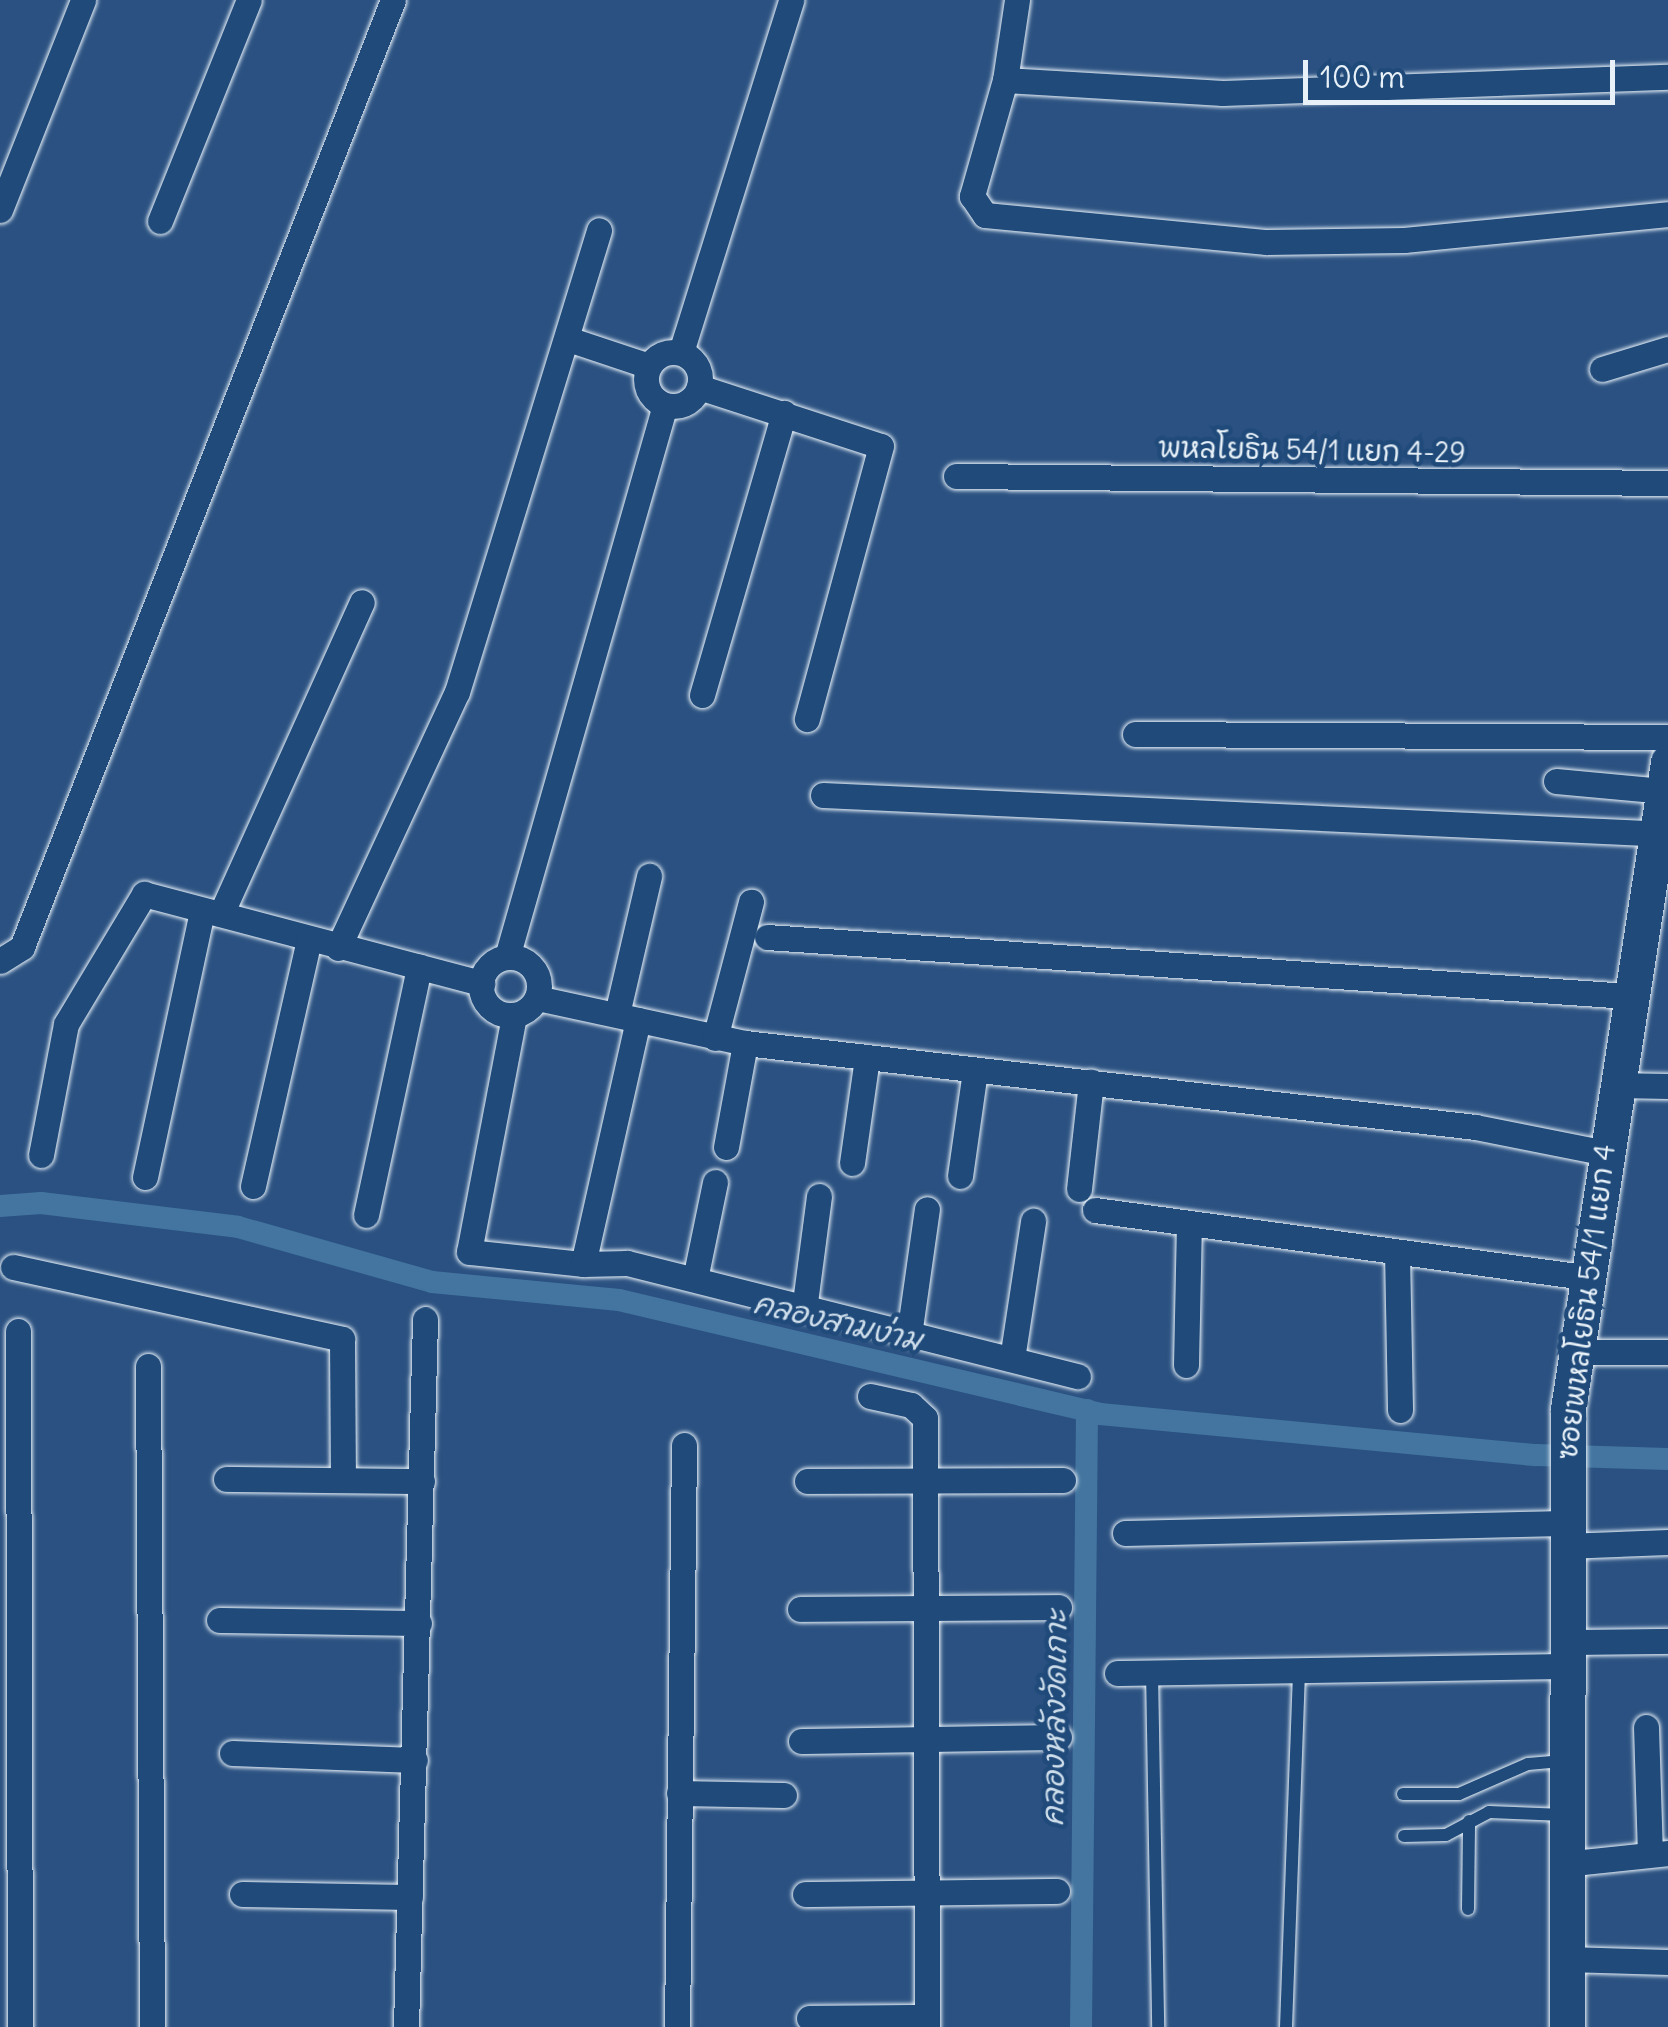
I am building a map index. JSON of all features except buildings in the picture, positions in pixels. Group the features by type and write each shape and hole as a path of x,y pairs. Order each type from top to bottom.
{"street":[{"path":"0,210 82,0"},
{"path":"160,220 249,0"},
{"path":"0,961 22,947 393,0"},
{"path":"681,352 791,0"},
{"path":"1017,0 1005,80 972,196 985,215 1267,242 1404,240 1668,214"},
{"path":"1005,80 1223,93 1668,77"},
{"path":"338,948 457,692 599,230"},
{"path":"568,338 649,366"},
{"path":"1602,369 1668,348"},
{"path":"681,352 695,362 699,387 689,401 664,405 650,393 649,366 662,353 681,352"},
{"path":"699,387 881,446 807,720"},
{"path":"506,957 664,405"},
{"path":"702,694 784,413"},
{"name":"พหลโยธิน 54/1 แยก 4-29","path":"956,476 1668,483"},
{"path":"145,1177 212,913 362,602"},
{"path":"1135,734 1668,737"},
{"path":"1556,780 1666,777"},
{"name":"ซอยพหลโยธิน 54/1 แยก 4","path":"1567,2027 1564,1469 1568,1410 1629,996 1656,917 1666,777"},
{"path":"824,795 1662,834"},
{"path":"583,1264 649,876"},
{"path":"41,1155 66,1024 144,894 482,983"},
{"path":"715,1038 750,902"},
{"path":"766,937 1629,996"},
{"path":"253,1186 309,939"},
{"path":"514,1016 487,1004 482,983 492,963 506,957 534,968 538,998"},
{"path":"366,1215 419,968"},
{"path":"1078,1376 627,1263 583,1264 469,1252 514,1016 538,998 745,1043 1475,1128 1606,1153"},
{"path":"726,1148 745,1043"},
{"path":"852,1162 867,1057"},
{"path":"960,1176 976,1072"},
{"path":"1079,1189 1090,1082"},
{"path":"1615,1085 1668,1086"},
{"path":"695,1280 714,1182"},
{"path":"804,1310 818,1196"},
{"path":"909,1334 926,1209"},
{"path":"1096,1210 1587,1277"},
{"path":"1012,1359 1033,1221"},
{"path":"1186,1365 1189,1224"},
{"path":"1397,1252 1400,1410"},
{"path":"12,1267 342,1339 342,1480"},
{"path":"406,2027 425,1319"},
{"path":"18,1331 9,1547 10,1940 20,2027"},
{"path":"1577,1352 1668,1352"},
{"path":"148,1366 152,2027"},
{"path":"809,2018 927,2022 925,1480 921,1410 870,1396"},
{"path":"677,2027 684,1445"},
{"path":"226,1479 422,1482"},
{"path":"807,1481 1063,1480"},
{"path":"1125,1533 1564,1534 1668,1542"},
{"path":"800,1609 1059,1608"},
{"path":"219,1620 419,1623"},
{"path":"1116,1673 1299,1670 1566,1654 1668,1641"},
{"path":"1564,1864 1659,1854 1646,1726"},
{"path":"801,1741 1060,1737"},
{"path":"232,1753 415,1760"},
{"path":"679,1793 784,1795"},
{"path":"805,1894 1057,1891"},
{"path":"242,1894 410,1897"},
{"path":"1566,1959 1668,1962"}],"lane":[{"path":"1286,2027 1299,1670"},
{"path":"1152,1672 1158,2027"},
{"path":"1404,1794 1459,1794 1528,1764 1566,1760"},
{"path":"1404,1836 1446,1835 1488,1812 1566,1816"},
{"path":"1468,1910 1469,1822"}],"waterway":[{"name":"คลองสามง่าม","path":"0,1206 41,1203 238,1227 432,1282 619,1300 1100,1414 1536,1455 1668,1459"},
{"name":"คลองหลังวัดเกาะ","path":"1081,2027 1087,1410"}]}
